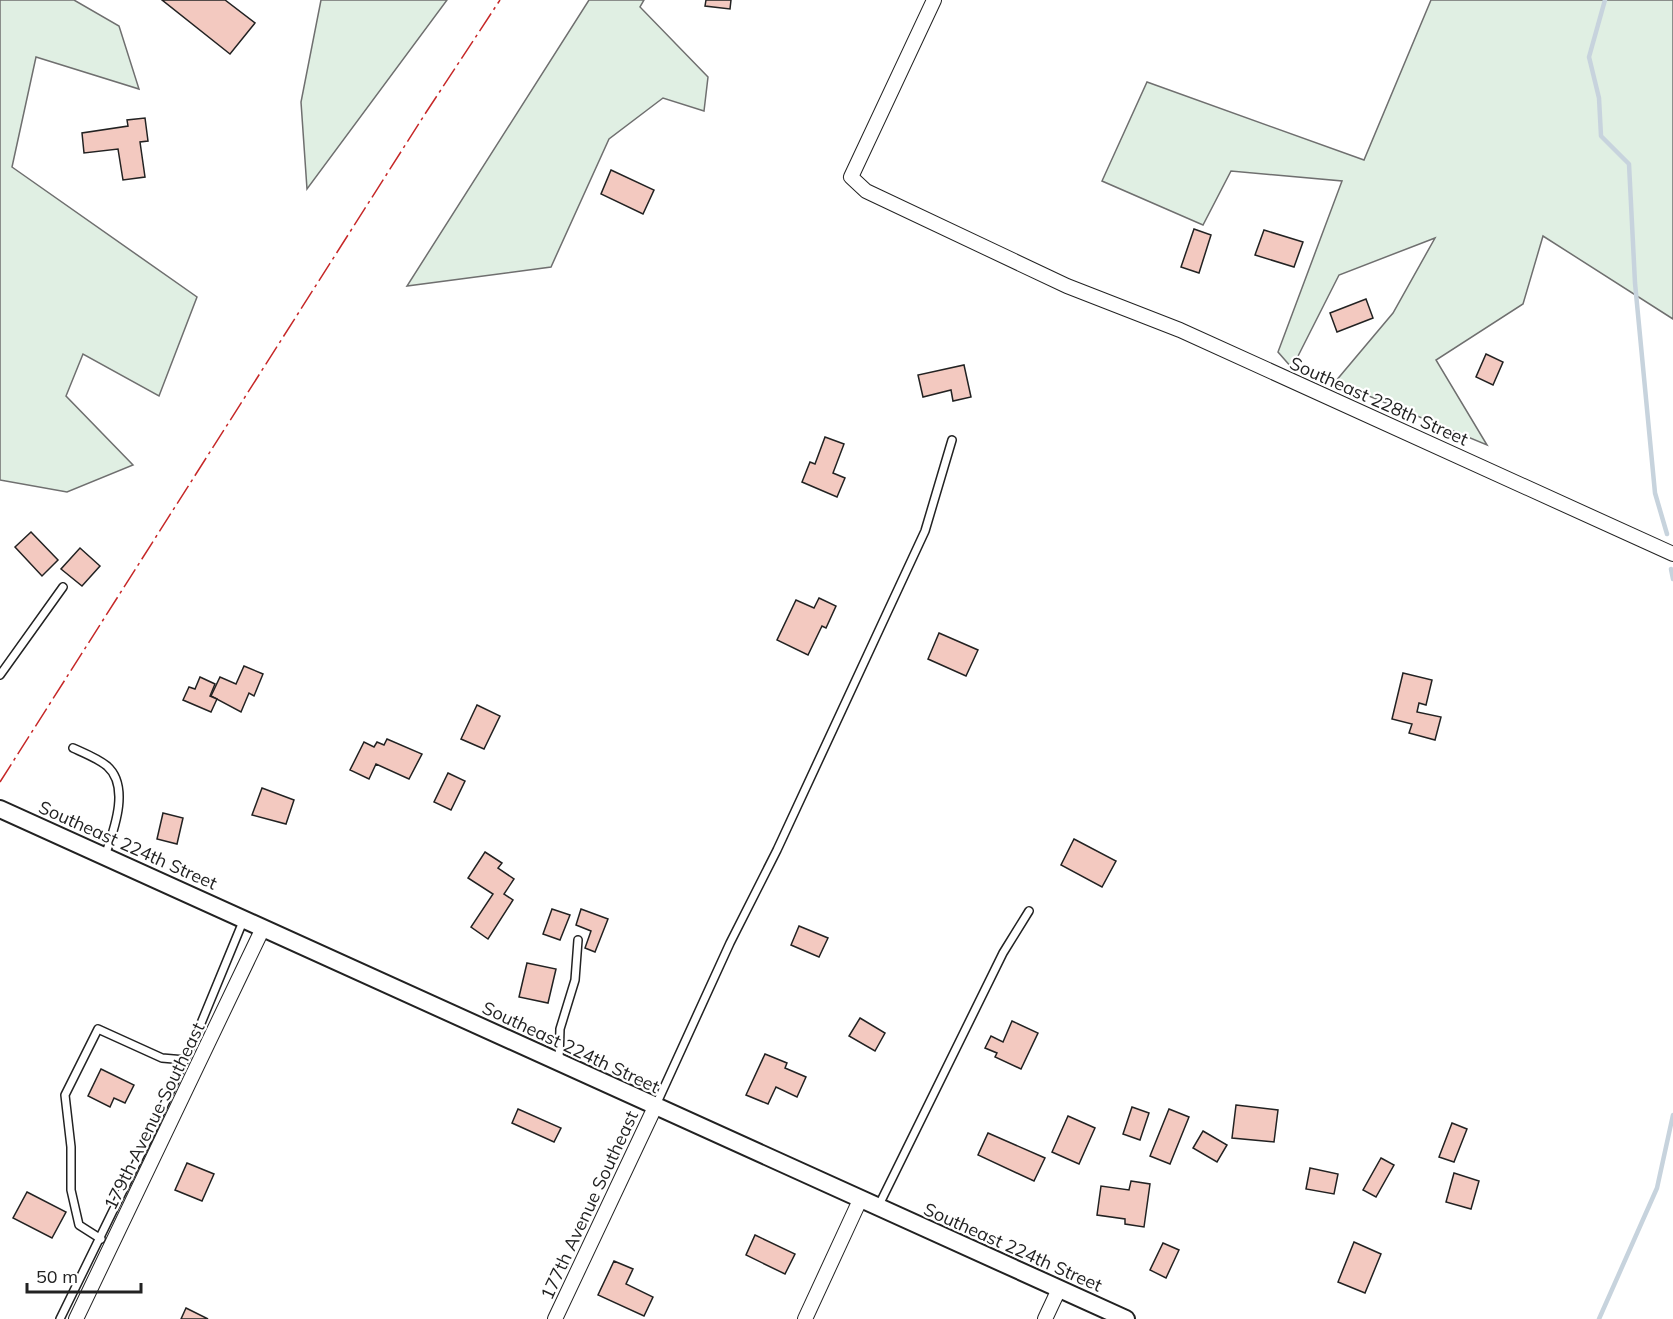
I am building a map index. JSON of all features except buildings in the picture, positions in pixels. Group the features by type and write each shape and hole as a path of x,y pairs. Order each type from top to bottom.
{"street":[{"name":"Southeast 228th Street","path":"934,0 851,177 866,191 1067,286 1180,330 1673,554"},
{"name":"Southeast 224th Street","path":"0,809 1126,1319"},
{"name":"179th Avenue Southeast","path":"76,1319 263,928"},
{"name":"177th Avenue Southeast","path":"555,1319 656,1107"},
{"path":"805,1319 860,1200"},
{"path":"1045,1319 1059,1289"}],"lane":[{"path":"656,1107 730,943 777,850 925,531 952,440"},
{"path":"0,675 63,587"},
{"path":"73,748 108,767 117,782 116,822 105,856"},
{"path":"878,1208 1003,953 1029,911"},
{"path":"60,1319 101,1239 185,1060 244,919"},
{"path":"559,1063 560,1029 575,980 578,940"},
{"path":"101,1239 79,1225 71,1190 71,1147 65,1095 98,1029 162,1058 185,1060"}],"green space":[{"path":"0,0 74,0 119,26 139,89 36,57 12,167 197,297 159,396 83,354 66,396 133,465 67,492 0,480"},
{"path":"321,0 447,0 307,189 301,102"},
{"path":"589,0 644,0 640,7 708,77 704,111 663,98 609,139 551,267 407,286"},
{"path":"1431,0 1673,0 1673,319 1543,236 1523,304 1436,360 1487,445 1335,382 1393,313 1435,238 1339,275 1292,368 1278,352 1342,181 1231,171 1203,225 1102,181 1147,82 1364,160"}],"waterway":[{"path":"1605,0 1589,57 1599,98 1601,136 1629,164 1635,283 1655,493 1667,534"},
{"path":"1671,569 1673,579"},
{"path":"1599,1319 1657,1188 1673,1115"}],"power":[{"path":"0,782 500,0"}]}
